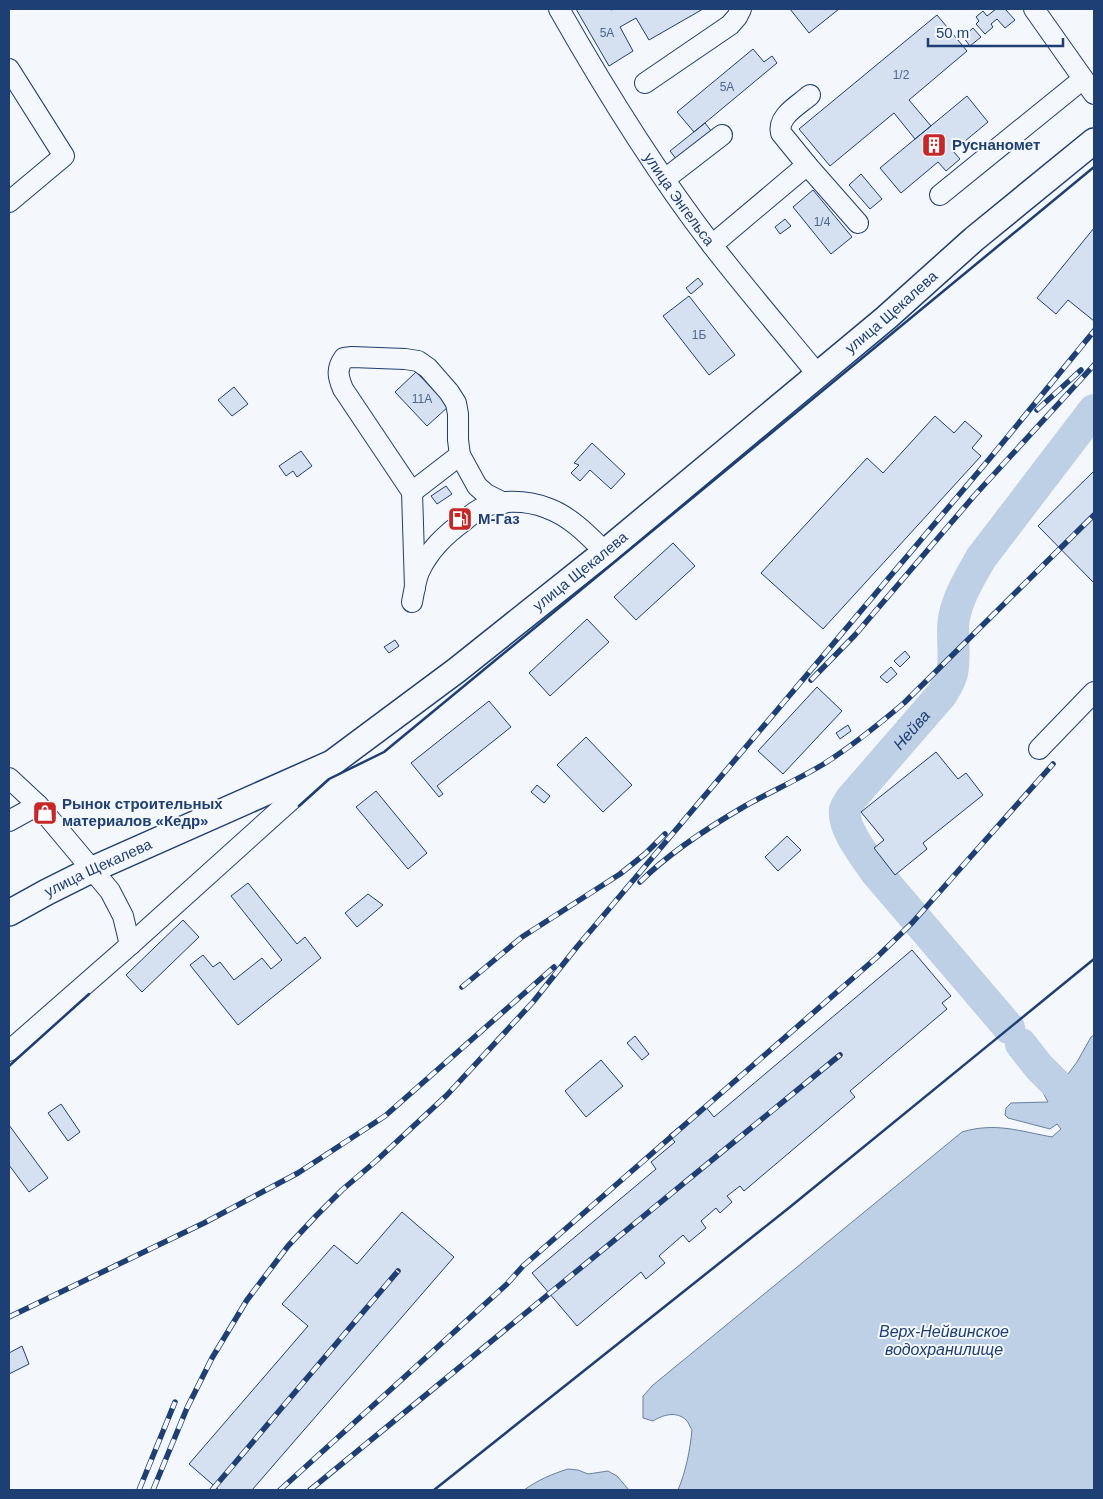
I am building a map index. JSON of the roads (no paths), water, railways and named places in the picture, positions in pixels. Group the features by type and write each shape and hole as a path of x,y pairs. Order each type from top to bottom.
{"main road":[{"name":"улица Щекалева","path":"9,913 91,870 332,763 457,670 605,552 886,318 974,239 1094,141"}],"street":[{"name":"улица Энгельса","path":"559,9 592,66 665,179 712,245 818,375"},
{"path":"645,83 730,25 738,17 741,9"},
{"path":"940,196 1088,87 1034,9"},
{"path":"9,69 64,156 9,202"},
{"path":"810,95 784,118 780,128 781,133 858,223"},
{"path":"665,179 722,135"},
{"path":"712,245 807,165"},
{"path":"504,503 486,494 476,486 460,456 456,403 428,368 418,361 405,359 352,356 344,358 338,370 338,378 343,389 412,492 414,595 419,573 428,555 436,545 447,534 479,510 493,505 519,502 549,508 584,530 605,552"},
{"path":"412,492 460,456"},
{"path":"1039,749 1094,692"},
{"path":"9,1051 332,763"},
{"path":"9,778 38,805 110,891 122,916 130,945"},
{"path":"9,821 38,805"}],"water":[{"name":"Верх-Нейвинское водохранилище","path":"1094,1035 1094,1490 678,1490 687,1460 692,1430 686,1420 677,1415 661,1417 653,1421 643,1418 643,1396 653,1385 962,1132 974,1129 996,1128 1018,1130 1052,1137 1061,1129 1057,1124 1050,1129 1008,1118 1005,1115 1006,1108 1011,1103 1048,1102 1032,1072 1051,1058 1068,1074"},
{"path":"568,1469 588,1474 608,1471 617,1476 629,1490 524,1490 545,1478"}],"waterway":[{"name":"Нейва","path":"1009,1028 875,871 860,850 847,825 845,810 851,799 942,694 952,673 954,618 958,602 969,580 981,558 1094,410"},
{"name":"Нейва","path":"1021,1044 1039,1067 1094,1122"}],"railway":[{"path":"153,1490 187,1408 212,1358 247,1300 288,1246 342,1190 447,1095 533,1002 576,948 991,457 1094,331"},
{"path":"811,680 855,635 974,496 1094,365"},
{"path":"1037,410 1081,370"},
{"path":"640,882 676,851 704,832 745,806 822,765 874,728 904,703 1094,515"},
{"path":"280,1490 507,1284 523,1266 876,958 912,923 1053,764"},
{"path":"462,987 522,937 620,874 645,854 665,834"},
{"path":"9,1317 204,1223 298,1173 385,1116 554,967"},
{"path":"310,1490 840,1055"},
{"path":"212,1490 398,1271"},
{"path":"139,1490 175,1402"}],"place":[{"name":"Руснаномет","path":"934,145"},
{"name":"М-Газ","path":"460,519"},
{"name":"Рынок строительных материалов «Кедр»","path":"45,813"}]}
